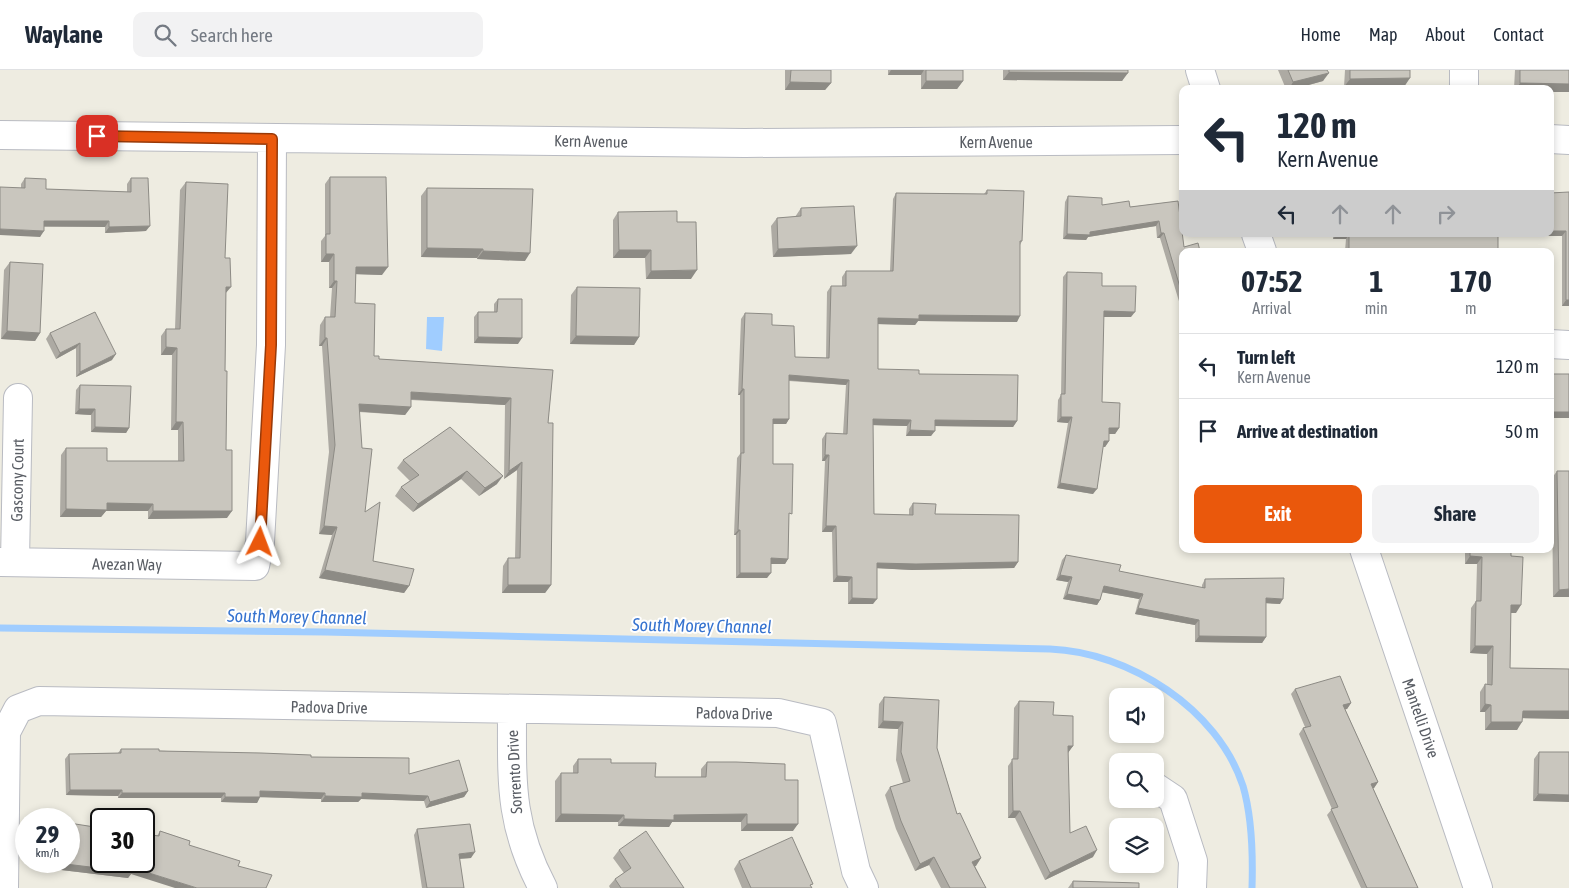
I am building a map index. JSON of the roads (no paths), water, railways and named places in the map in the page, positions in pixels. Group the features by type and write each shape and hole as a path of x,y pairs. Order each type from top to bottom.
{"street":[{"path":"1200,70 1205,85"},
{"path":"1464,70 1464,85"},
{"name":"Kern Avenue","path":"0,135 852,143 1179,140"},
{"name":"Avezan Way","path":"8,562 255,566 260,542 271,345 272,139"},
{"path":"1554,139 1569,140"},
{"path":"1554,344 1569,344"},
{"name":"Gascony Court","path":"8,562 18,398"},
{"name":"Mantelli Drive","path":"1365,553 1478,888"},
{"name":"Padova Drive","path":"4,888 6,732 18,709 39,701 512,711 778,713 822,723 856,871 864,888"},
{"name":"Sorrento Drive","path":"512,711 512,798 519,833 532,867 543,888"},
{"path":"1164,793 1173,799 1193,862 1192,888"}],"water":[{"path":"427,317 444,317 442,351 426,349"}],"waterway":[{"name":"South Morey Channel","path":"0,628 325,632 1050,649 1080,653 1110,661 1139,673 1167,690 1192,710 1213,733 1231,758 1243,786 1251,837 1252,888"}]}
